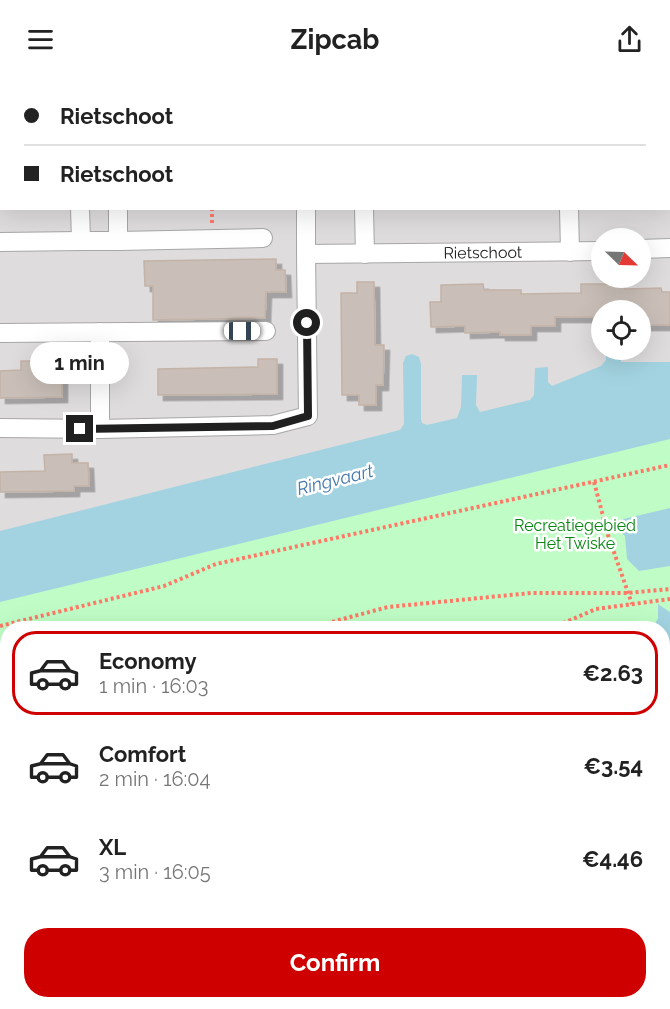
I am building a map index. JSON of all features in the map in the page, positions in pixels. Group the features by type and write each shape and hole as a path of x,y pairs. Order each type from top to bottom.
{"street":[{"path":"81,210 81,242"},
{"path":"118,210 118,241"},
{"path":"0,428 273,426 308,416 306,210"},
{"path":"364,210 365,254"},
{"path":"569,210 570,252"},
{"path":"0,242 263,238"},
{"path":"651,249 670,248"},
{"name":"Rietschoot","path":"306,254 591,251"},
{"path":"0,333 266,331"},
{"path":"100,332 100,429"}],"path":[{"path":"20,621 164,586 216,564 670,465"},
{"path":"594,482 632,604"},
{"path":"335,621 388,607 531,593 627,593 670,589"},
{"path":"568,621 596,609 670,599"}],"shaded area":[{"path":"0,210 670,210 670,373 0,546"}],"green space":[{"name":"Recreatiegebied Het Twiske","path":"670,419 670,621 0,621 0,580"}],"water":[{"name":"Ringvaart","path":"412,354 419,357 421,420 427,425 457,418 461,407 462,375 477,375 476,405 480,412 530,400 534,395 535,368 548,367 548,382 552,386 601,366 606,360 670,362 670,439 0,602 0,531 400,430 404,424 403,363 406,356"},
{"path":"670,508 670,566 639,571 627,559 625,536 611,522"},
{"path":"658,604 670,612 670,621 656,621"}],"building":[{"path":"276,259 276,270 285,270 286,292 266,292 265,318 153,320 153,286 145,286 144,261"},
{"path":"357,282 374,282 375,345 384,345 383,385 376,385 376,405 359,405 359,395 342,395 341,293 357,293"},
{"path":"483,284 484,290 521,290 521,294 581,293 581,284 591,284 591,288 661,288 662,292 670,292 670,325 651,325 651,300 591,300 591,317 555,317 555,326 531,326 531,335 500,335 500,332 465,333 465,326 431,327 430,302 441,302 441,285"},
{"path":"258,359 277,359 277,394 158,395 158,369 258,367"},
{"path":"21,361 62,361 62,397 0,398 0,371 21,370"},
{"path":"72,454 72,463 88,463 89,486 74,486 74,491 0,492 0,472 45,471 44,455"}],"route":[{"path":"80,429 273,426 308,416 307,323"}]}
